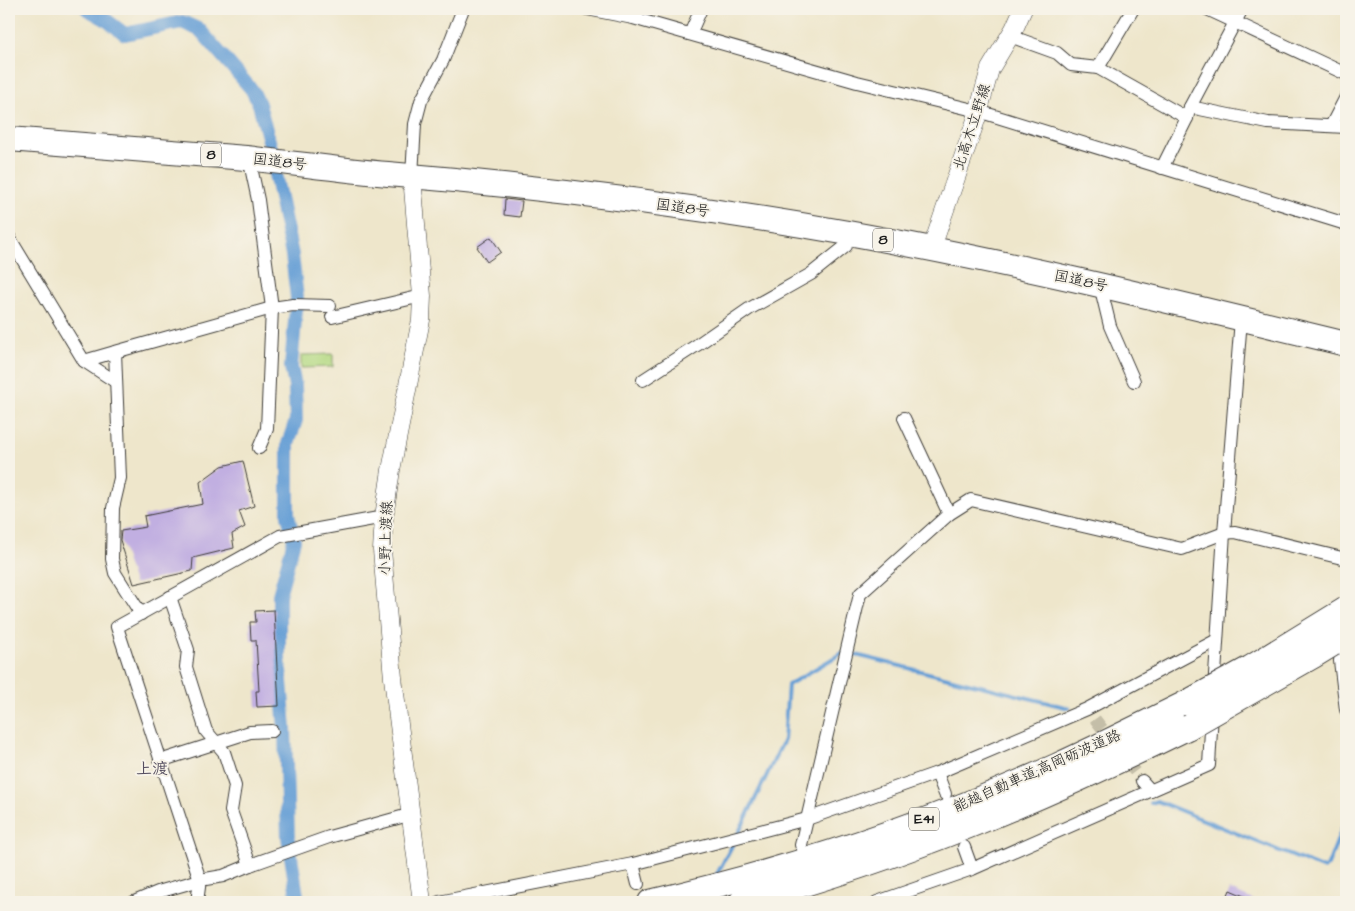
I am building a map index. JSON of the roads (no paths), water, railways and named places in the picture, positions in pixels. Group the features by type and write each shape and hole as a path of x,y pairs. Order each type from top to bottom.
{"highway":[{"name":"国道8号","path":"9,139 249,158 550,190 847,233 1100,285 1346,344"},
{"name":"能越自動車道;高岡砺波道路","path":"644,893 686,894 838,850 984,796 1055,766 1186,703 1346,611"},
{"name":"能越自動車道;高岡砺波道路","path":"741,902 845,872 921,845 1060,789 1189,727 1346,636"}],"main road":[{"name":"北高木立野線","path":"931,250 978,111 990,69 1010,36 1023,9"},
{"name":"小野上渡線","path":"412,176 422,296 421,320 391,470 384,517 383,573 393,678 422,902"}],"street":[{"path":"412,176 415,124 421,101 443,60 463,9"},
{"path":"587,9 633,18 857,82 978,111 1346,224"},
{"path":"690,34 700,9"},
{"path":"1098,68 1133,9"},
{"path":"1207,9 1346,74"},
{"path":"1162,168 1242,9"},
{"path":"1010,36 1057,53 1071,65 1098,68 1188,113 1268,123 1346,127"},
{"path":"1331,126 1346,97"},
{"path":"249,158 258,200 272,308 267,429 259,448"},
{"path":"643,380 698,345 749,309 811,274 846,246 847,233"},
{"path":"9,237 84,361 116,382"},
{"path":"1100,285 1110,326 1134,381"},
{"path":"84,361 272,308 296,305 331,312 422,296"},
{"path":"877,902 972,869 1146,786 1209,764 1224,533 1241,319"},
{"path":"115,352 120,478 113,508 112,559 114,573 141,614"},
{"path":"904,418 949,514"},
{"path":"801,845 860,594 949,514 971,500 1182,549 1224,533 1235,532 1346,559"},
{"path":"197,902 200,880 118,627 280,536 384,517"},
{"path":"170,597 188,650 186,667 206,731 224,752 235,786 232,811 250,865"},
{"path":"1346,611 1340,661 1346,710"},
{"path":"439,902 633,864 807,819 937,773 1091,714 1217,640"},
{"path":"160,761 250,732 272,731"},
{"path":"937,773 945,794"},
{"path":"134,902 158,892 200,880 223,876 329,837 412,814"},
{"path":"964,847 972,869"},
{"path":"633,864 644,893"}],"waterway":[{"path":"87,9 105,19 125,34 182,22 200,30 252,90 259,104 271,148"},
{"path":"275,174 292,255 297,298 291,367 295,386 296,420 288,444 288,515 294,540 279,595 279,658 285,729 288,837 298,902"},
{"path":"738,834 784,740 788,685 842,653"},
{"path":"848,653 1069,708"},
{"path":"1151,803 1157,801 1324,869 1328,865 1346,818"},
{"path":"716,876 735,840"}],"tunnel":[{"path":"1095,719 1142,781"}],"district":[{"name":"上渡","path":"152,769"}]}
